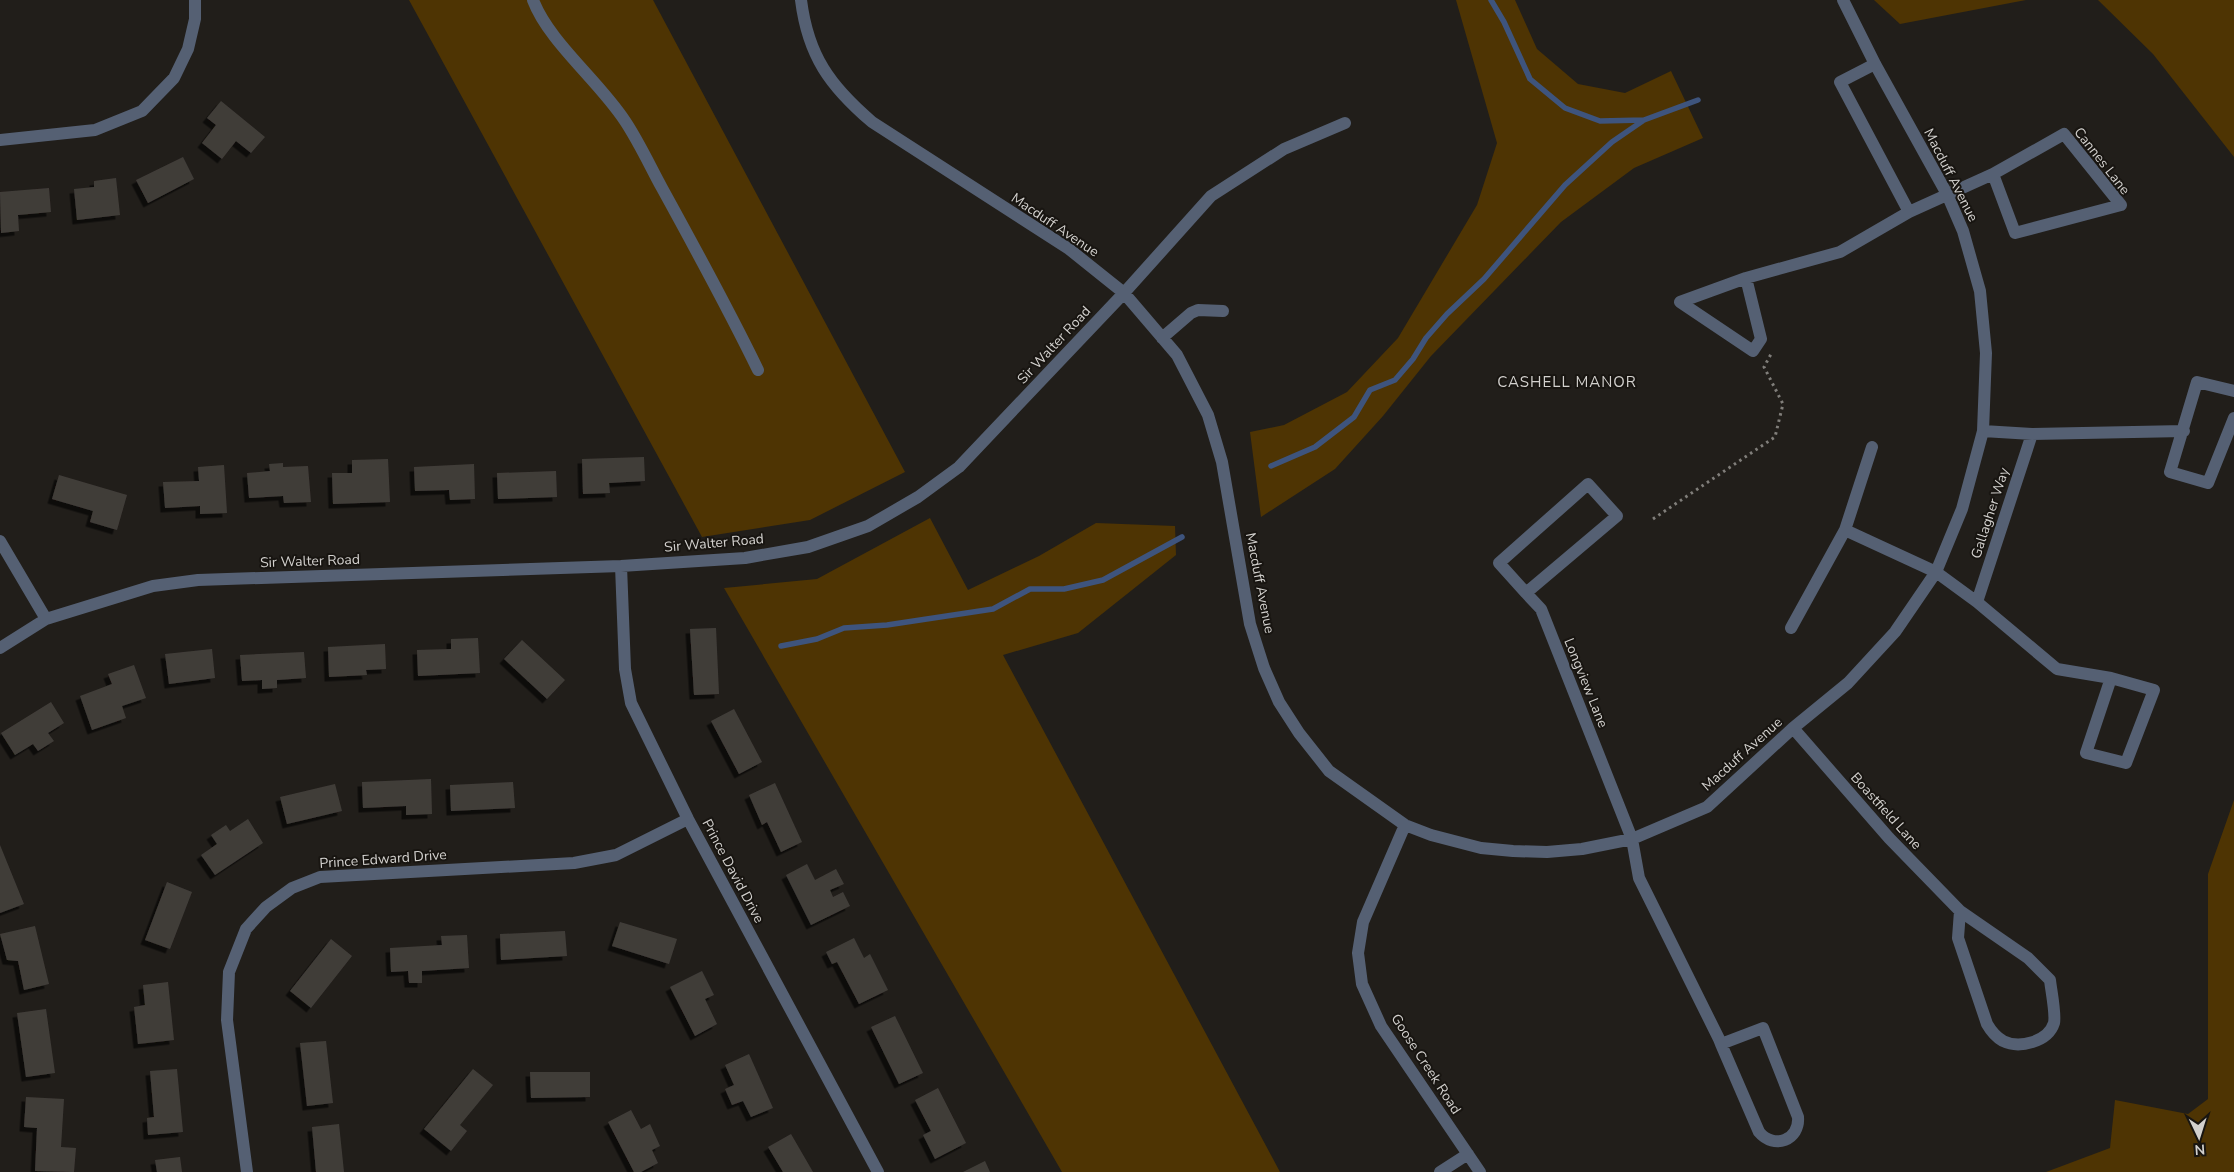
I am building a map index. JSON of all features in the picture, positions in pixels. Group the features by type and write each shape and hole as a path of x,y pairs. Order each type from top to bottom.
{"street":[{"path":"0,140 94,130 142,111 174,78 188,49 195,19 195,0"},
{"path":"533,0 537,11 558,39 596,81 625,121 691,239 758,370"},
{"name":"Macduff Avenue","path":"801,0 804,23 821,68 849,102 872,122 1069,249 1124,293 1177,355 1208,414 1222,462 1250,624 1264,668 1279,702 1299,733 1329,771 1405,825 1457,843 1514,851 1547,852 1582,849 1632,838 1707,806 1793,728 1848,683 1888,639 1936,572 1962,509 1983,431 1986,353 1980,291 1963,231 1947,194 1874,64 1843,0"},
{"path":"1874,64 1840,82 1909,212"},
{"name":"Sir Walter Road","path":"0,648 46,619 153,586 198,580 621,566 745,558 808,547 868,526 918,497 959,467 1124,293 1211,196 1284,149 1345,123"},
{"name":"Cannes Lane","path":"1746,278 1761,340 1753,351 1680,302 1746,278 1840,252 1909,212 1993,174 2064,134 2121,205 2015,233 1993,174"},
{"path":"1162,338 1191,313 1198,310 1223,311"},
{"path":"2234,391 2198,382 2170,472 2208,484 2234,418"},
{"path":"1983,431 2032,434 2184,431"},
{"name":"Gallagher Way","path":"1976,602 2032,434"},
{"path":"1792,628 1845,530 1872,447"},
{"name":"Longview Lane","path":"1526,592 1617,516 1588,484 1499,563 1540,609 1632,838 1636,866 1644,888 1721,1044 1760,1132 1764,1137 1776,1142 1789,1138 1798,1127 1798,1117 1763,1028 1721,1044"},
{"path":"1845,530 1936,572 1976,602 2057,669 2111,678 2154,690 2126,763 2086,753 2111,678"},
{"path":"0,541 46,619"},
{"name":"Prince David Drive","path":"621,566 625,669 631,703 688,820 878,1172"},
{"name":"Boastfield Lane","path":"1793,728 1889,838 1960,911 2028,958 2050,980 2054,1022 2039,1040 2020,1045 2004,1041 1992,1033 1987,1024 1958,938 1960,911"},
{"name":"Prince Edward Drive","path":"247,1172 227,1020 229,972 246,929 266,907 292,888 320,876 574,863 616,855 688,820"},
{"name":"Goose Creek Road","path":"1405,825 1363,922 1358,953 1362,984 1381,1026 1480,1172"},
{"path":"1440,1172 1468,1154"}],"path":[{"path":"1653,519 1775,437 1783,404 1764,366 1772,353 1771,346"}],"shaded area":[{"path":"409,0 653,0 905,472 810,520 702,537"},
{"path":"1456,0 1515,0 1537,49 1578,84 1625,93 1671,71 1703,138 1634,168 1561,222 1431,356 1383,416 1335,469 1261,517 1250,432 1284,425 1347,392 1398,338 1477,205 1497,143"},
{"path":"1874,0 2026,0 1900,24"},
{"path":"2098,0 2234,0 2234,157 2153,54"},
{"path":"930,518 968,590 1039,556 1096,523 1175,526 1176,555 1078,633 1003,655 1280,1172 1062,1172 724,588 817,579"},
{"path":"2234,800 2234,1172 2046,1172 2110,1148 2115,1100 2188,1114 2208,1099 2208,874"}],"building":[{"path":"221,101 265,137 251,153 236,141 222,159 202,143 216,125 207,118"},
{"path":"183,157 194,179 148,203 136,180"},
{"path":"116,178 120,215 77,220 74,189 94,187 94,181"},
{"path":"49,188 51,212 18,215 19,231 1,233 0,192"},
{"path":"644,457 645,481 609,483 610,493 583,494 582,459"},
{"path":"388,459 390,502 333,504 332,473 352,473 352,460"},
{"path":"283,463 283,467 308,466 311,502 284,503 283,496 249,498 247,473 270,471 269,464"},
{"path":"474,464 475,499 450,500 449,490 415,491 414,467"},
{"path":"224,465 227,513 200,514 200,506 165,508 163,482 199,481 198,467"},
{"path":"556,471 557,497 498,499 497,473"},
{"path":"59,475 127,495 117,530 90,522 93,511 52,499"},
{"path":"716,628 719,694 694,695 690,629"},
{"path":"478,638 480,673 418,676 417,650 451,649 451,639"},
{"path":"522,640 565,680 547,699 504,659"},
{"path":"385,644 386,669 366,670 367,675 329,677 328,647"},
{"path":"212,649 215,678 169,684 165,654"},
{"path":"304,652 306,678 277,680 277,688 262,689 262,680 242,681 240,655"},
{"path":"134,665 146,698 122,706 126,718 92,730 80,696 112,684 108,674"},
{"path":"51,702 64,723 48,733 54,741 38,751 33,744 15,755 1,733"},
{"path":"734,709 762,762 739,774 711,721"},
{"path":"431,779 432,814 406,815 406,806 363,808 362,782"},
{"path":"513,782 515,808 451,811 450,785"},
{"path":"775,783 802,842 781,852 767,822 762,825 749,795"},
{"path":"335,784 342,811 287,824 280,797"},
{"path":"248,819 263,843 215,875 201,855 217,844 211,835 226,825 230,831"},
{"path":"0,845 24,904 0,913"},
{"path":"807,864 815,880 836,869 844,884 830,890 833,897 843,892 850,906 811,925 786,875"},
{"path":"167,882 192,892 170,949 145,940"},
{"path":"620,922 677,939 669,964 612,946"},
{"path":"35,926 49,984 24,990 18,961 7,960 0,934"},
{"path":"565,931 567,956 501,960 500,934"},
{"path":"467,935 469,968 422,971 422,983 409,983 408,971 391,972 390,948 442,945 441,936"},
{"path":"854,938 864,958 870,954 888,990 859,1004 837,962 832,964 826,952"},
{"path":"331,939 352,956 311,1008 290,991"},
{"path":"702,971 714,995 705,999 717,1024 695,1036 670,987"},
{"path":"168,982 174,1040 138,1044 134,1007 145,1005 143,985"},
{"path":"46,1009 55,1073 26,1077 17,1013"},
{"path":"895,1016 923,1073 899,1084 871,1027"},
{"path":"326,1041 333,1103 307,1106 300,1043"},
{"path":"749,1054 773,1108 751,1117 743,1101 732,1105 725,1089 734,1085 725,1065"},
{"path":"177,1069 183,1132 148,1135 147,1118 154,1117 150,1071"},
{"path":"473,1069 493,1085 460,1125 467,1131 451,1151 424,1129"},
{"path":"530,1072 590,1072 590,1097 531,1098"},
{"path":"938,1088 966,1143 935,1159 923,1135 931,1131 915,1100"},
{"path":"26,1097 64,1099 61,1147 76,1148 74,1172 35,1171 37,1128 24,1127"},
{"path":"631,1110 641,1129 650,1124 660,1146 652,1150 658,1163 641,1172 634,1172 608,1122"},
{"path":"339,1124 344,1172 316,1172 312,1127"},
{"path":"791,1134 813,1172 783,1172 768,1147"},
{"path":"180,1157 182,1172 157,1172 155,1160"},
{"path":"985,1161 990,1172 963,1172"}],"waterway":[{"path":"1491,0 1504,22 1530,79 1565,108 1600,121 1644,120"},
{"path":"1271,466 1315,447 1354,417 1370,390 1395,380 1413,359 1426,338 1447,314 1484,279 1565,185 1612,142 1644,120 1698,100"},
{"path":"781,646 817,639 844,628 887,625 993,609 1030,589 1064,589 1103,580 1182,537"}],"district":[{"name":"CASHELL MANOR","path":"1567,382"}]}
